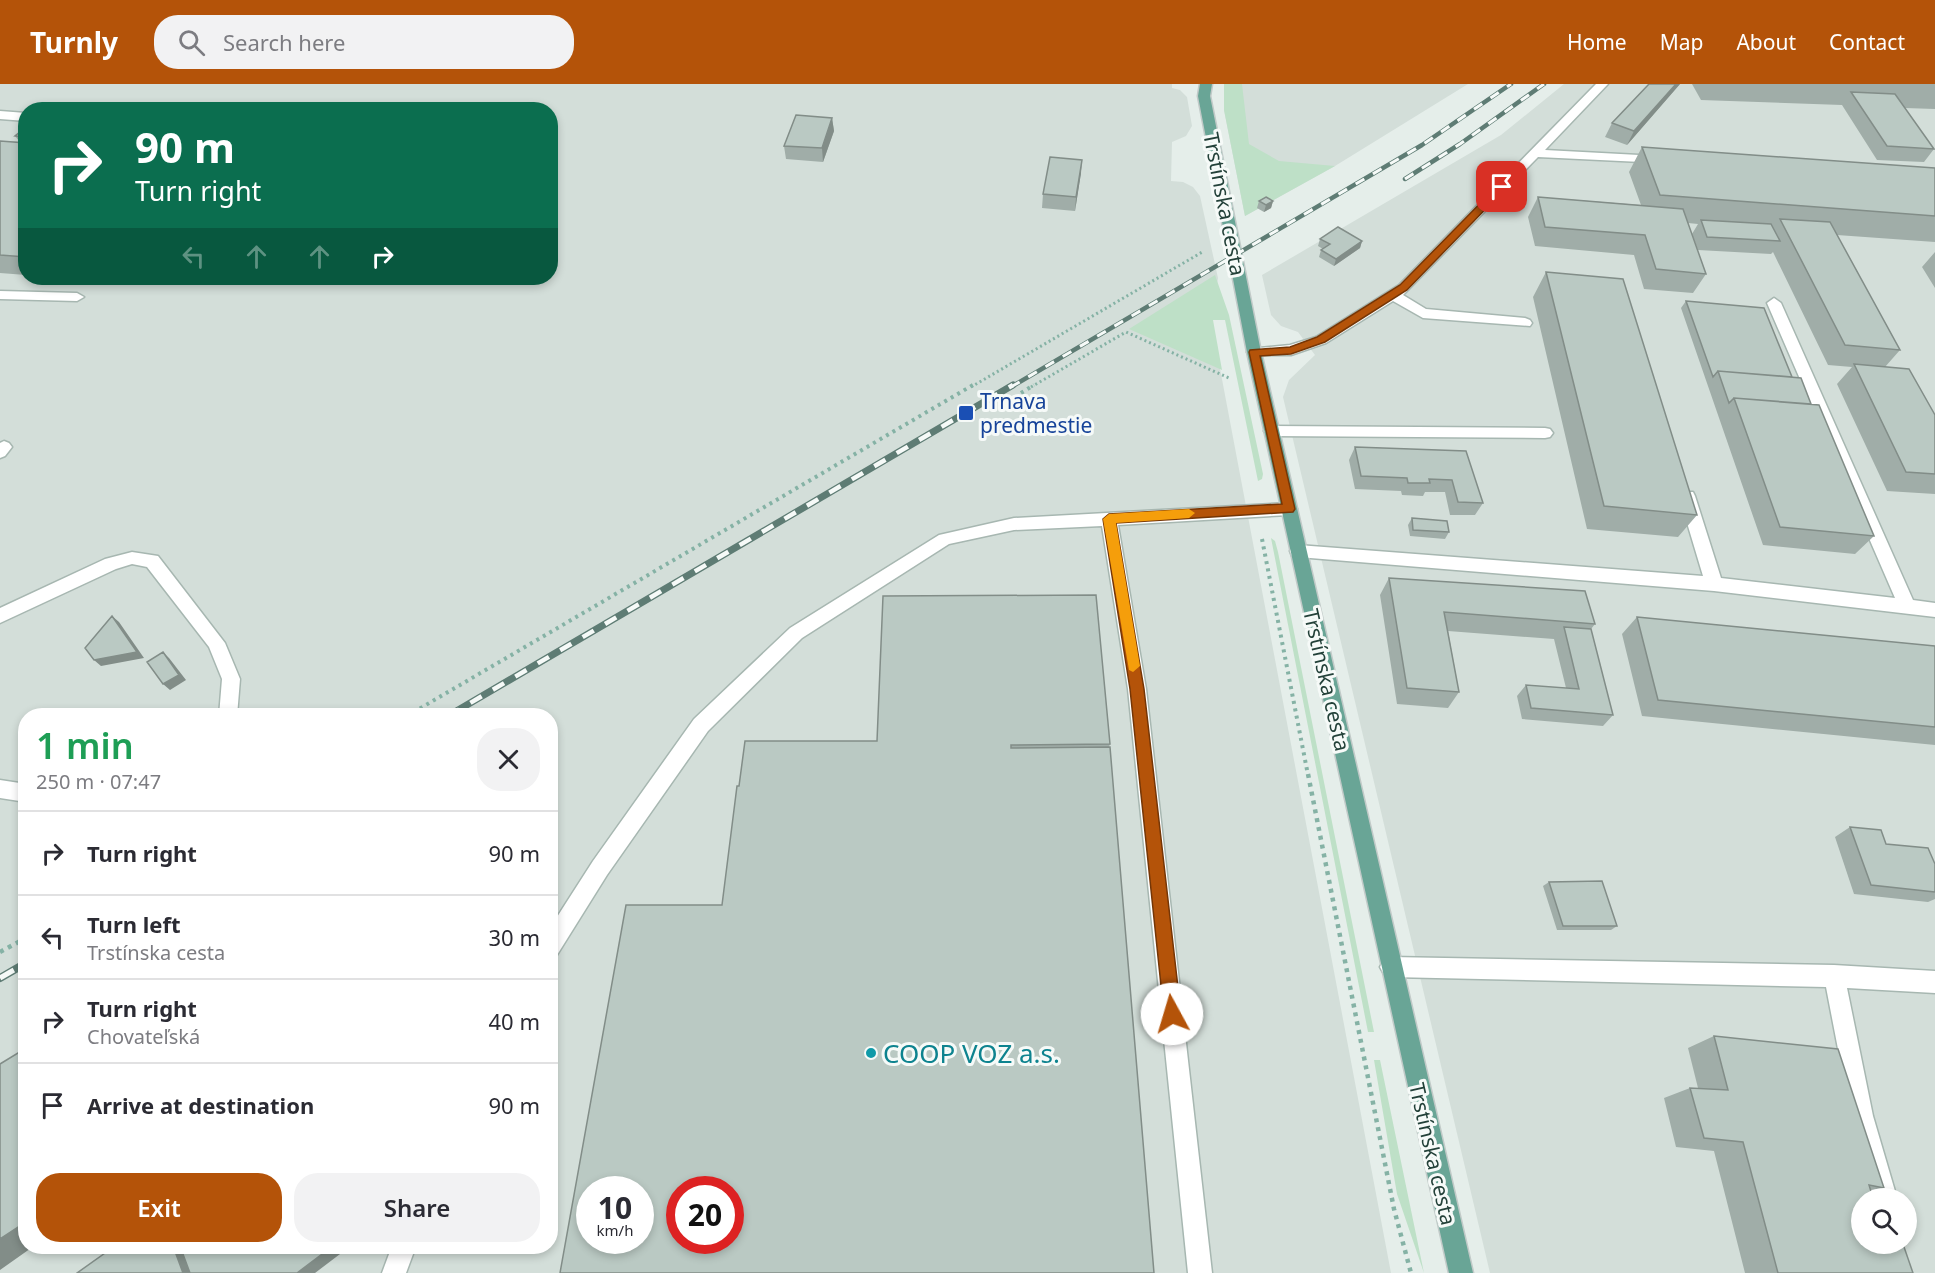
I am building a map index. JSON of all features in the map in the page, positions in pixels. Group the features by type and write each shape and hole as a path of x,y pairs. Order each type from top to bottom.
{"main road":[{"name":"Trstínska cesta","path":"1206,84 1204,96 1254,352 1461,1273"}],"street":[{"path":"1254,352 1291,350 1321,339 1404,288 1602,84"},
{"path":"0,115 18,116"},
{"path":"1534,153 1666,161"},
{"path":"0,295 77,297"},
{"path":"1392,295 1423,313 1525,323"},
{"path":"1774,303 1907,607"},
{"path":"1272,431 1545,433"},
{"path":"1683,484 1714,584"},
{"path":"558,935 600,868 701,724 796,633 945,539 1014,524 1289,509"},
{"path":"1109,519 1137,689 1200,1273"},
{"path":"1298,551 1714,584 1935,610"},
{"path":"0,616 111,564 132,558 152,561 216,643 231,679 229,708"},
{"path":"0,789 18,792"},
{"path":"1391,966 1585,972 1834,975 1935,982"},
{"path":"1834,975 1851,1065 1875,1169 1882,1188"},
{"path":"394,1273 401,1254"}],"path":[{"path":"421,708 1232,235"},
{"path":"1021,393 1126,332 1229,378"},
{"path":"1227,367 1231,389"},
{"path":"1256,509 1364,1065 1394,1209 1411,1273"},
{"path":"0,952 18,942"}],"shaded area":[{"path":"0,84 1172,84 1172,88 1180,90 1187,97 1192,126 1186,136 1172,142 1171,181 1183,182 1193,187 1200,196 1218,278 1211,321 1391,1273 0,1273"},
{"path":"1224,84 1468,84 1335,166 1245,216 1224,110"},
{"path":"1564,84 1935,84 1935,1273 1490,1273 1283,397 1289,380 1315,355 1298,332 1281,326 1271,315 1262,275 1501,135"}],"green space":[{"path":"1224,84 1242,84 1249,144 1279,161 1335,166 1245,216 1224,110"},
{"path":"1215,275 1229,315 1263,474 1262,479 1258,481 1225,320 1213,320 1222,370 1129,329"},
{"path":"1271,538 1275,541 1278,552 1374,1032 1368,1032"},
{"path":"1374,1060 1380,1060 1424,1273 1397,1194"}],"building":[{"path":"1649,84 1676,84 1634,131 1612,123"},
{"path":"1851,92 1895,94 1934,149 1887,146"},
{"path":"796,115 832,118 822,148 784,146"},
{"path":"0,141 18,142 18,256 0,255"},
{"path":"1642,147 1935,168 1935,216 1660,195"},
{"path":"1050,157 1082,160 1076,197 1043,194"},
{"path":"1266,197 1273,201 1266,205 1259,201"},
{"path":"1538,197 1683,209 1706,274 1656,269 1645,235 1545,227"},
{"path":"1780,219 1830,222 1900,350 1845,345"},
{"path":"1701,220 1771,224 1780,241 1707,237"},
{"path":"1338,227 1362,241 1336,259 1321,250 1330,244 1320,239"},
{"path":"1546,272 1623,279 1697,515 1604,506"},
{"path":"1686,301 1764,308 1792,377 1718,371 1713,377"},
{"path":"1854,364 1909,369 1935,415 1935,474 1906,472"},
{"path":"1718,371 1801,378 1811,404 1734,398 1729,403"},
{"path":"1734,398 1819,405 1874,536 1780,527"},
{"path":"1355,447 1466,451 1483,503 1458,502 1452,480 1429,479 1430,483 1408,483 1407,478 1361,476"},
{"path":"1412,518 1447,521 1449,532 1413,530"},
{"path":"1389,578 1585,591 1595,624 1444,612 1459,692 1407,688"},
{"name":"COOP VOZ a.s.","path":"1096,595 1110,744 1011,745 1011,748 1110,747 1154,1273 560,1273 576,1184 576,1254 654,1254 654,1176 577,1176 626,905 722,905 745,741 877,741 883,596"},
{"path":"112,616 137,652 94,660 85,648"},
{"path":"1637,617 1935,646 1935,727 1658,700"},
{"path":"1564,627 1591,629 1613,715 1531,708 1526,685 1579,689"},
{"path":"163,652 179,675 163,684 147,662"},
{"path":"1850,827 1881,830 1886,844 1928,848 1935,864 1935,892 1871,885"},
{"path":"1602,881 1617,926 1563,926 1549,882"},
{"path":"1714,1036 1838,1049 1884,1188 1869,1185 1870,1188 1851,1188 1851,1254 1906,1254 1913,1273 1778,1273 1743,1142 1704,1138 1690,1088 1728,1090"},
{"path":"18,1053 18,1227 0,1239 0,1064"},
{"path":"104,1254 176,1254 183,1273 77,1273"},
{"path":"183,1254 322,1254 297,1273 190,1273"}],"railway":[{"path":"1011,387 1422,145 1511,84"},
{"path":"1405,179 1460,144 1544,84"},
{"path":"462,708 1013,385"},
{"path":"0,978 18,968"}],"slow traffic":[{"path":"1133,666 1109,519 1189,513"}],"place":[{"name":"Trnava predmestie","path":"966,413"},
{"name":"COOP VOZ a.s.","path":"871,1053"}],"route":[{"path":"1172,1014 1137,689 1109,519 1256,509 1289,509 1254,352 1291,350 1321,339 1404,288 1502,187"}]}
